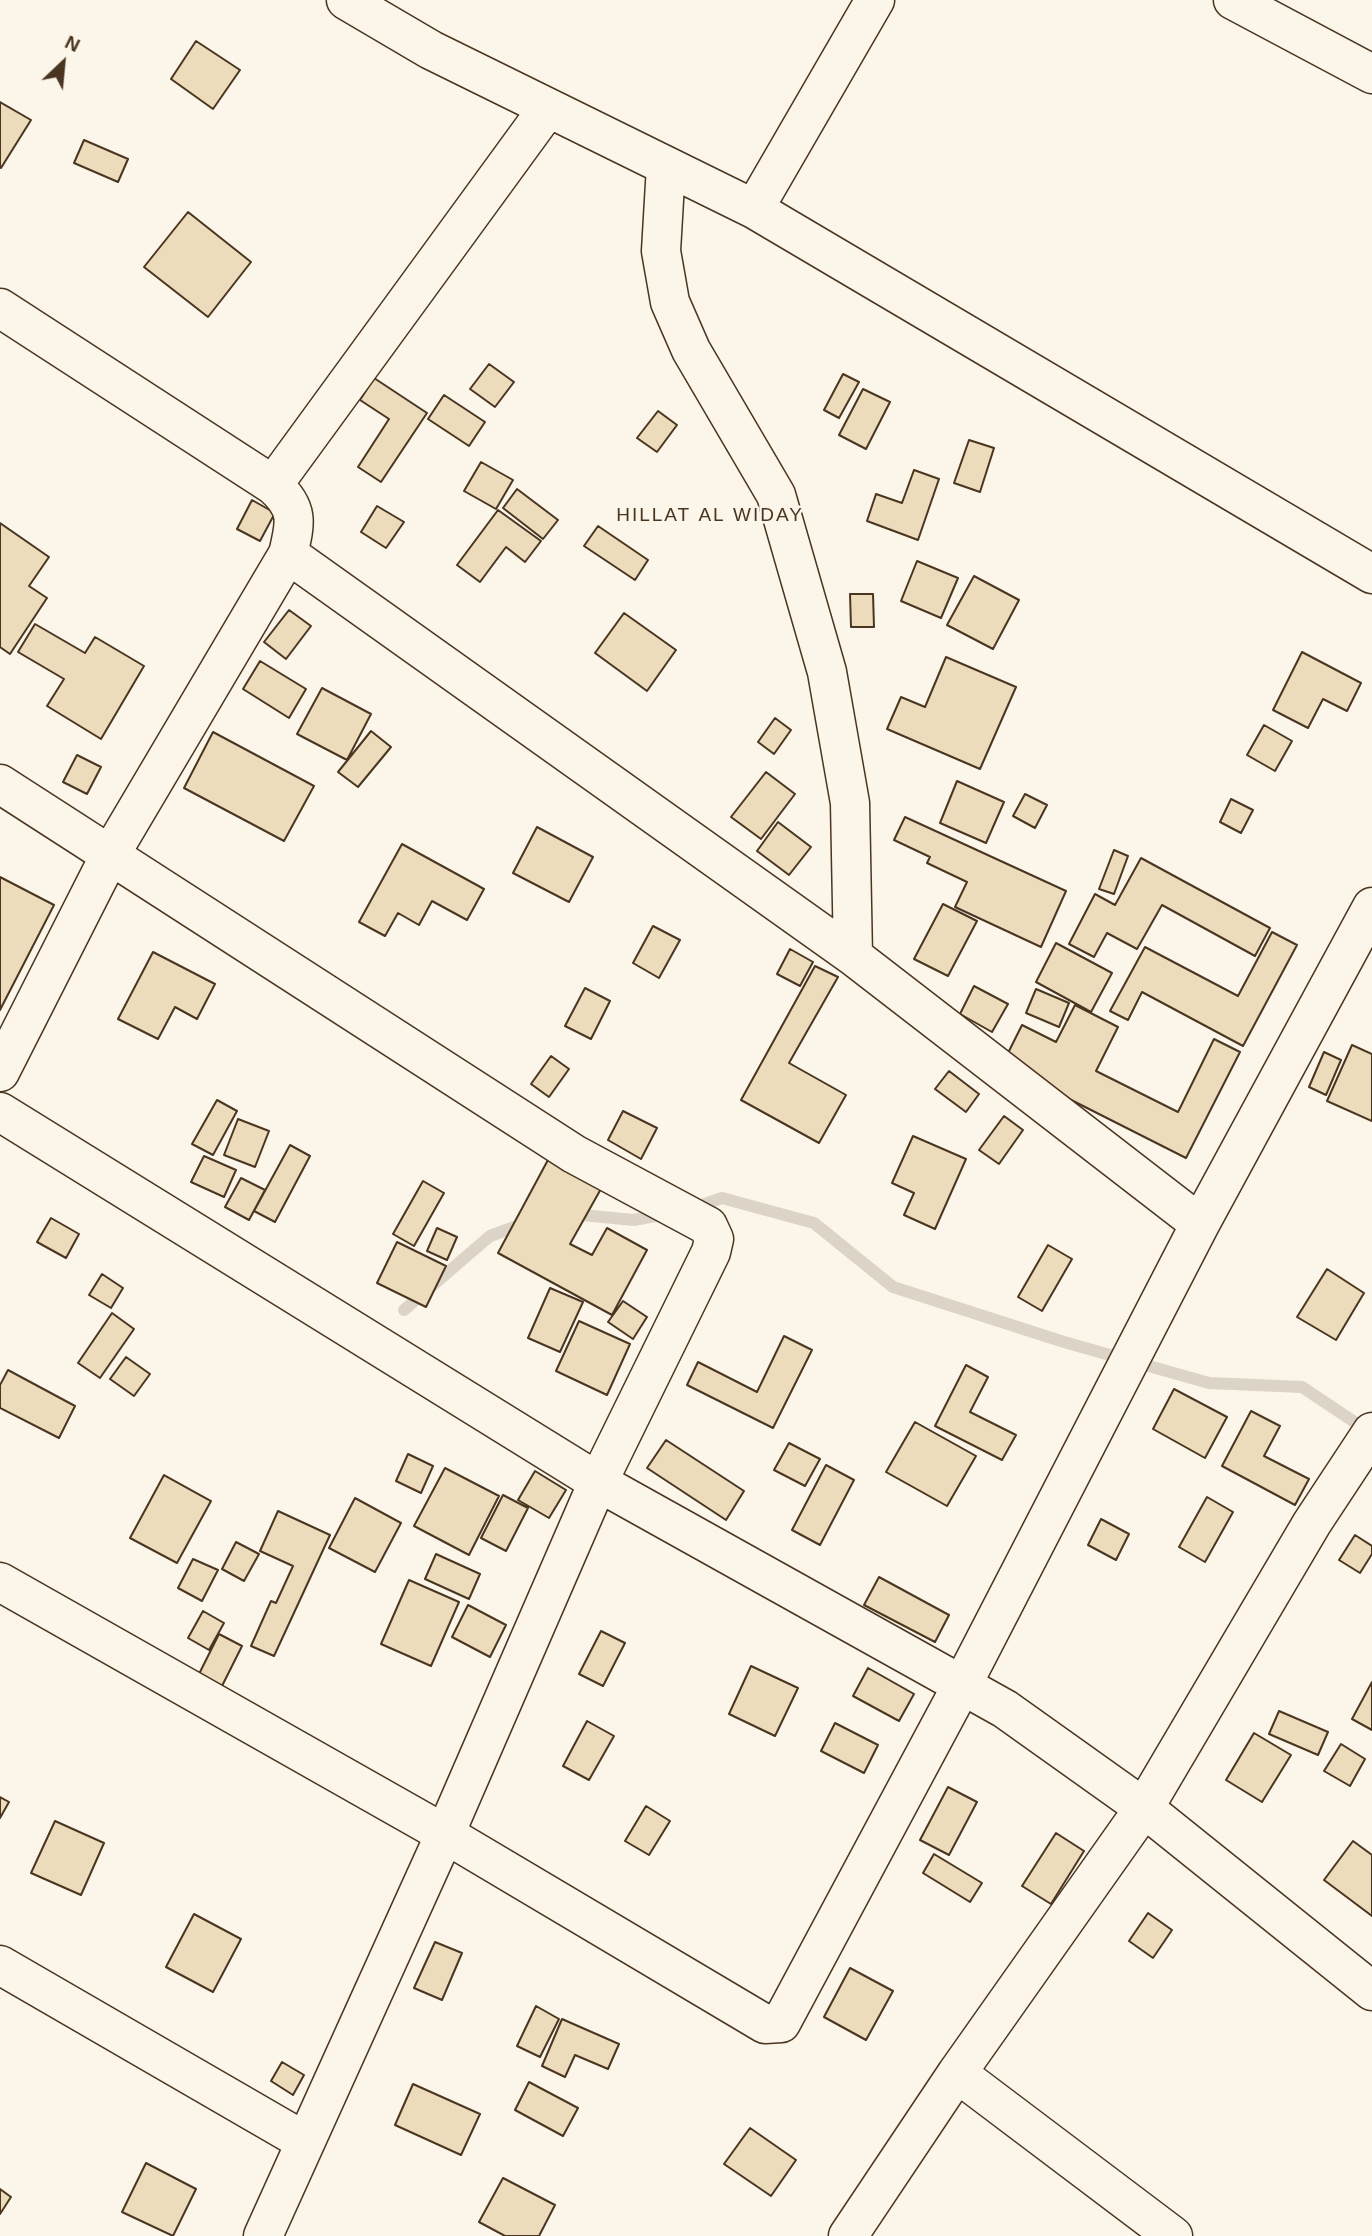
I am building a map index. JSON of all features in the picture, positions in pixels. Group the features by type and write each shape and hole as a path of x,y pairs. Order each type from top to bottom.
{"street":[{"path":"345,0 431,50 754,209 1372,574"},
{"path":"754,209 874,0"},
{"path":"1233,0 1372,74"},
{"path":"273,485 548,108"},
{"path":"666,166 661,251 670,302 691,350 776,495 827,672 850,803 853,956"},
{"path":"0,308 273,485 290,500 295,526 288,554 110,855 0,1072"},
{"path":"288,554 853,956 1200,1224"},
{"path":"0,784 574,1154 708,1226 714,1239 711,1252 598,1482 445,1834 263,2236"},
{"path":"0,1582 445,1834 765,2024 780,2023 962,1685 1200,1224 1372,907"},
{"path":"0,1112 598,1482 1005,1709 1144,1808 1372,1991"},
{"path":"848,2236 957,2073 1144,1808 1312,1523 1372,1432"},
{"path":"0,1965 304,2141"},
{"path":"957,2073 1173,2236"}],"building":[{"path":"196,41 240,70 213,109 171,79"},
{"path":"0,102 31,120 1,168 0,167"},
{"path":"84,140 128,159 118,182 74,163"},
{"path":"188,212 251,262 208,317 144,267"},
{"path":"489,364 514,382 495,407 470,389"},
{"path":"843,374 859,382 839,418 824,410"},
{"path":"374,378 427,413 381,482 358,467 389,419 360,400"},
{"path":"863,389 890,402 866,449 839,435"},
{"path":"444,395 485,422 469,446 428,419"},
{"path":"658,411 677,425 657,452 637,438"},
{"path":"969,440 994,448 980,492 954,483"},
{"path":"481,462 513,480 496,509 464,491"},
{"path":"914,470 939,479 918,540 867,521 876,494 902,503"},
{"path":"517,489 558,520 543,539 503,508"},
{"path":"252,500 275,513 260,541 237,529"},
{"path":"377,506 404,522 386,548 361,532"},
{"path":"498,510 541,541 525,562 506,547 480,582 457,565"},
{"path":"0,523 49,557 29,586 47,598 10,654 0,647"},
{"path":"598,526 648,560 635,580 584,546"},
{"path":"917,561 958,578 941,618 901,601"},
{"path":"974,576 1019,600 993,649 947,625"},
{"path":"850,594 873,594 874,627 851,627"},
{"path":"289,610 311,626 286,659 264,642"},
{"path":"624,613 676,650 647,691 595,653"},
{"path":"35,624 85,653 95,637 144,666 101,739 47,706 64,679 18,652"},
{"path":"1302,652 1361,683 1347,711 1323,699 1308,728 1273,710"},
{"path":"946,657 1016,687 980,769 887,729 901,697 925,707"},
{"path":"260,661 306,689 289,718 243,689"},
{"path":"322,688 371,714 347,760 297,734"},
{"path":"775,718 791,730 774,754 758,742"},
{"path":"1264,725 1292,741 1275,771 1247,755"},
{"path":"371,731 391,747 358,787 338,772"},
{"path":"213,732 314,786 284,841 184,788"},
{"path":"77,755 101,767 87,794 63,782"},
{"path":"766,772 795,794 761,839 731,817"},
{"path":"957,781 1004,802 986,843 940,823"},
{"path":"1025,794 1047,805 1035,828 1013,816"},
{"path":"1231,799 1253,810 1241,833 1220,822"},
{"path":"905,817 1066,891 1041,947 955,907 967,882 927,863 930,857 894,840"},
{"path":"778,822 811,847 789,875 757,851"},
{"path":"537,827 593,857 569,902 513,873"},
{"path":"402,844 484,889 467,920 432,901 419,925 398,913 385,936 359,922"},
{"path":"1114,850 1128,856 1114,894 1099,889"},
{"path":"1141,858 1270,928 1255,956 1162,905 1137,949 1107,933 1094,957 1069,944 1095,894 1115,905"},
{"path":"0,877 54,905 0,1010"},
{"path":"943,904 977,921 948,976 914,959"},
{"path":"653,926 680,940 659,978 633,963"},
{"path":"1272,932 1297,945 1243,1046 1142,992 1128,1020 1110,1011 1145,947 1238,996"},
{"path":"1056,943 1112,973 1091,1012 1036,982"},
{"path":"790,949 813,962 800,986 777,974"},
{"path":"153,952 215,984 197,1019 175,1007 158,1039 118,1019"},
{"path":"815,966 838,977 789,1063 846,1095 819,1143 741,1100"},
{"path":"974,986 1008,1004 992,1032 960,1014"},
{"path":"585,988 610,1001 591,1039 565,1026"},
{"path":"1036,989 1069,1003 1059,1027 1026,1013"},
{"path":"1075,1005 1118,1027 1096,1071 1178,1112 1214,1039 1240,1052 1186,1158 1002,1065 1022,1025 1056,1042"},
{"path":"1352,1045 1372,1054 1372,1121 1327,1101"},
{"path":"1324,1052 1341,1060 1326,1095 1309,1087"},
{"path":"551,1056 569,1069 549,1097 531,1084"},
{"path":"949,1071 979,1094 966,1112 935,1089"},
{"path":"217,1100 237,1111 213,1155 192,1144"},
{"path":"623,1111 657,1128 641,1159 608,1140"},
{"path":"1004,1116 1023,1130 999,1164 979,1150"},
{"path":"238,1119 269,1131 255,1167 224,1155"},
{"path":"913,1136 966,1159 935,1229 904,1215 914,1193 892,1183"},
{"path":"290,1145 310,1156 275,1222 254,1211"},
{"path":"204,1156 236,1170 224,1197 191,1182"},
{"path":"549,1158 602,1187 570,1244 592,1255 607,1228 647,1250 612,1315 498,1253"},
{"path":"241,1178 265,1190 249,1220 225,1207"},
{"path":"423,1181 444,1193 414,1246 393,1234"},
{"path":"51,1218 79,1234 66,1258 37,1242"},
{"path":"437,1228 457,1237 447,1260 427,1251"},
{"path":"397,1242 446,1266 426,1307 377,1283"},
{"path":"1048,1245 1072,1259 1042,1311 1018,1297"},
{"path":"1327,1269 1364,1293 1336,1340 1297,1317"},
{"path":"102,1274 123,1288 111,1308 89,1295"},
{"path":"550,1288 583,1302 560,1352 528,1338"},
{"path":"623,1301 647,1317 633,1339 608,1322"},
{"path":"112,1313 134,1329 100,1378 78,1363"},
{"path":"579,1321 630,1344 607,1395 556,1371"},
{"path":"784,1336 812,1350 773,1428 687,1385 698,1362 757,1392"},
{"path":"126,1357 150,1374 134,1396 110,1379"},
{"path":"966,1365 988,1377 970,1412 1016,1435 1002,1460 935,1426"},
{"path":"8,1370 75,1406 59,1438 0,1408 0,1385"},
{"path":"1174,1389 1227,1417 1205,1458 1153,1429"},
{"path":"1251,1411 1280,1426 1264,1456 1309,1479 1295,1505 1222,1466"},
{"path":"915,1422 976,1456 947,1506 886,1472"},
{"path":"666,1440 744,1491 726,1520 647,1468"},
{"path":"789,1443 820,1459 805,1486 774,1470"},
{"path":"408,1454 433,1466 421,1493 396,1481"},
{"path":"826,1465 854,1480 820,1545 792,1530"},
{"path":"445,1468 499,1496 469,1555 414,1526"},
{"path":"535,1471 566,1490 549,1518 518,1500"},
{"path":"164,1475 211,1501 177,1563 130,1538"},
{"path":"503,1495 528,1508 506,1551 481,1538"},
{"path":"1207,1497 1233,1512 1205,1562 1179,1547"},
{"path":"355,1498 401,1523 375,1572 329,1548"},
{"path":"278,1511 330,1535 274,1656 251,1646 271,1601 276,1603 293,1566 260,1551"},
{"path":"1101,1519 1129,1534 1116,1560 1088,1545"},
{"path":"1355,1535 1372,1546 1372,1554 1360,1573 1339,1560"},
{"path":"236,1542 259,1554 244,1581 222,1569"},
{"path":"436,1554 480,1574 469,1599 425,1579"},
{"path":"193,1559 218,1570 202,1601 178,1588"},
{"path":"879,1577 949,1615 935,1642 864,1605"},
{"path":"409,1580 459,1602 431,1666 381,1644"},
{"path":"468,1605 506,1625 490,1657 452,1637"},
{"path":"203,1611 224,1623 209,1650 188,1638"},
{"path":"601,1631 625,1643 603,1686 579,1674"},
{"path":"219,1634 242,1646 222,1686 199,1674"},
{"path":"751,1666 798,1688 775,1736 729,1714"},
{"path":"868,1668 914,1694 899,1721 853,1696"},
{"path":"1372,1682 1372,1730 1352,1719"},
{"path":"1279,1711 1328,1732 1318,1755 1269,1734"},
{"path":"587,1721 614,1736 589,1780 563,1766"},
{"path":"835,1723 878,1745 864,1773 821,1751"},
{"path":"1254,1733 1291,1755 1262,1802 1226,1780"},
{"path":"1341,1744 1365,1759 1350,1786 1324,1771"},
{"path":"948,1787 977,1802 949,1855 920,1840"},
{"path":"0,1797 9,1802 0,1818"},
{"path":"646,1806 670,1821 649,1855 625,1841"},
{"path":"55,1821 104,1843 81,1895 31,1873"},
{"path":"1056,1833 1084,1851 1051,1904 1022,1886"},
{"path":"1353,1841 1372,1855 1372,1916 1324,1880"},
{"path":"934,1854 982,1883 970,1902 923,1873"},
{"path":"1148,1913 1172,1930 1153,1958 1129,1941"},
{"path":"194,1914 241,1939 213,1992 166,1967"},
{"path":"435,1942 462,1953 442,2000 414,1988"},
{"path":"850,1968 893,1991 866,2040 824,2017"},
{"path":"536,2006 559,2019 540,2057 517,2046"},
{"path":"562,2019 619,2044 608,2069 575,2055 565,2077 542,2066"},
{"path":"282,2062 304,2075 293,2095 271,2081"},
{"path":"529,2082 578,2108 563,2136 515,2110"},
{"path":"413,2084 480,2114 461,2155 395,2125"},
{"path":"750,2128 796,2160 771,2196 724,2164"},
{"path":"146,2163 196,2189 173,2236 122,2212"},
{"path":"503,2178 555,2205 539,2236 505,2236 479,2222"},
{"path":"0,2189 11,2197 0,2214"}],"waterway":[{"path":"693,1208 722,1198 814,1223 893,1287 1064,1342 1209,1383 1302,1387 1368,1431"},
{"path":"572,1214 634,1220 665,1214"},
{"path":"404,1310 490,1236 528,1222"}],"district":[{"name":"HILLAT AL WIDAY","path":"710,516"}]}
